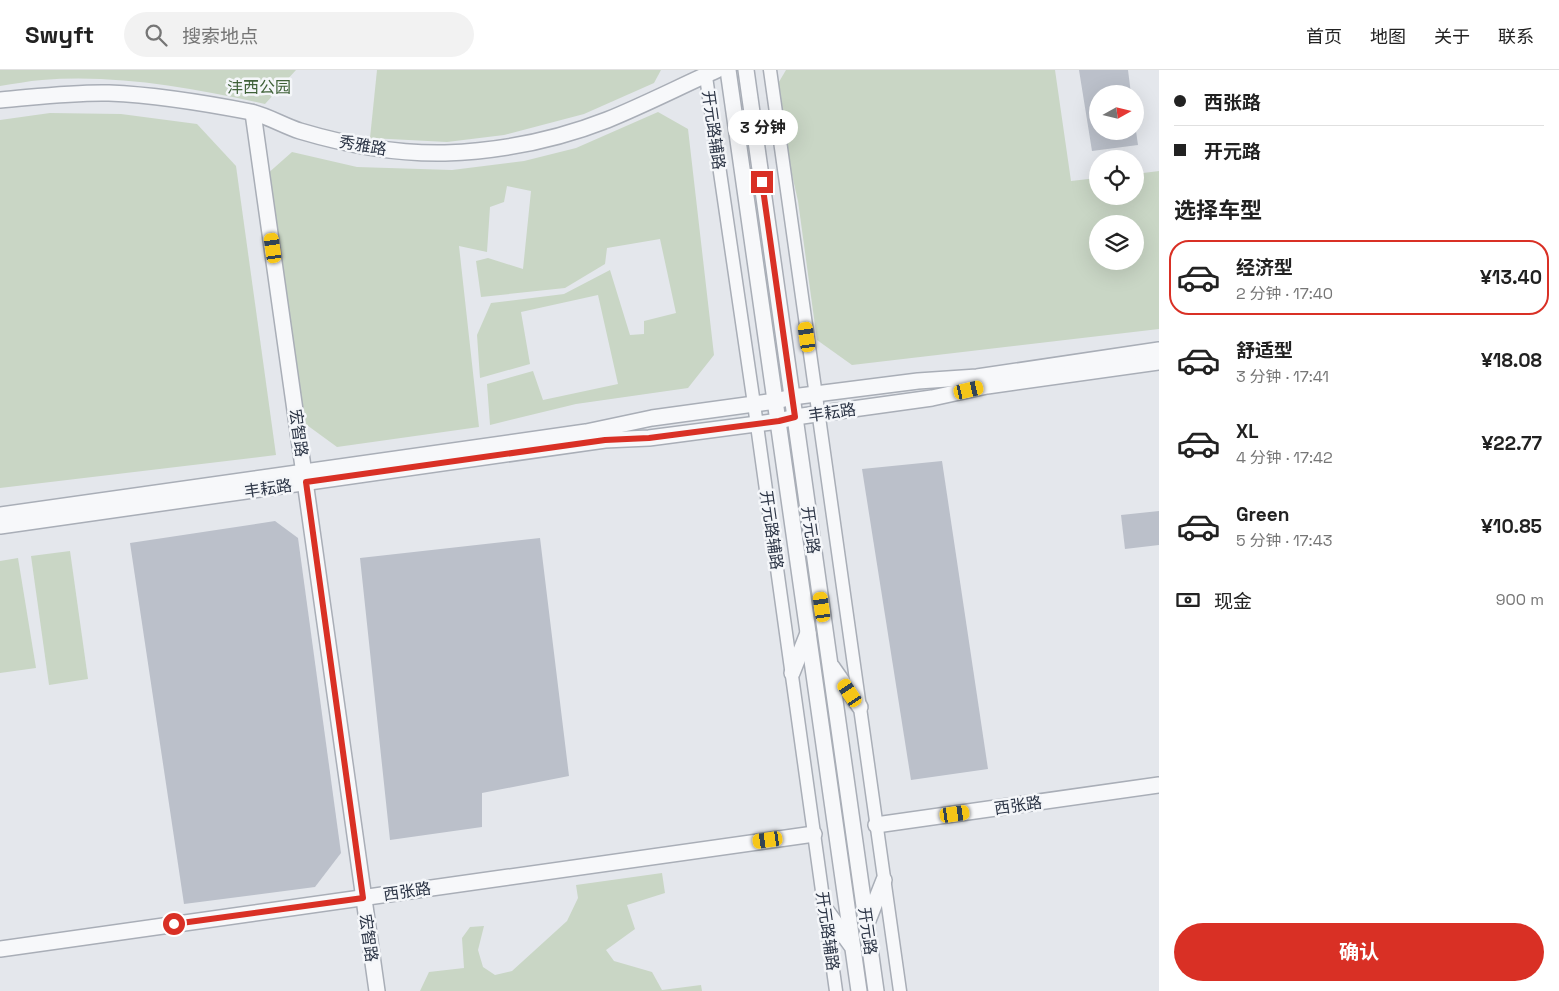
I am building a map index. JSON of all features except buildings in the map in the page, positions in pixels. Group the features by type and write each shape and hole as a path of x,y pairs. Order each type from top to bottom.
{"street":[{"name":"开元路","path":"728,70 859,991"},
{"name":"开元路","path":"746,70 876,991"},
{"path":"770,70 900,991"},
{"name":"秀雅路","path":"0,100 50,95 109,93 164,98 253,113 300,130 358,146 420,152 473,151 537,142 572,132 608,119 709,72"},
{"name":"开元路辅路","path":"709,72 836,991"},
{"name":"宏智路","path":"253,113 306,476 377,991"},
{"name":"丰耘路","path":"0,526 586,432 652,418 815,394 918,381 976,377 1159,350"},
{"name":"丰耘路","path":"0,515 605,440 649,438 757,424 932,398 987,386 1159,362"},
{"path":"792,673 808,632"},
{"path":"830,664 860,707"},
{"name":"西张路","path":"876,825 1159,785"},
{"name":"西张路","path":"0,949 814,834"},
{"path":"867,924 884,880"},
{"path":"825,909 853,947"}],"green space":[{"name":"沣西公园","path":"0,70 296,70 265,104 182,88 98,79 37,80 0,86"},
{"path":"377,70 661,70 654,83 584,114 504,135 447,142 370,138"},
{"path":"786,70 1055,70 1071,181 1089,179 1089,205 1144,205 1144,173 1159,171 1159,329 852,365 817,340 798,201 773,92"},
{"path":"658,112 688,129 714,355 688,388 576,404 490,425 487,384 533,371 543,400 618,384 598,295 521,312 530,364 480,378 477,335 491,303 564,294 610,270 630,335 644,334 644,321 676,313 660,239 607,248 605,264 565,288 481,297 476,261 488,258 523,269 531,191 507,186 504,202 490,207 487,252 459,246 479,427 337,447 300,420 266,175 292,152 357,167 452,170 524,161 576,148"},
{"path":"50,113 121,114 197,124 236,166 276,455 0,488 0,120"},
{"path":"70,551 88,679 49,685 31,556"},
{"path":"18,558 36,668 0,673 0,561"},
{"path":"662,873 665,893 627,905 635,929 606,950 614,961 652,972 662,990 701,985 702,991 420,991 429,972 464,968 462,938 470,927 484,926 478,950 483,967 495,975 512,971 567,921 578,898 576,885"}],"route":[{"path":"174,924 363,898 306,482 605,440 649,438 779,421 795,417 762,182"}]}
